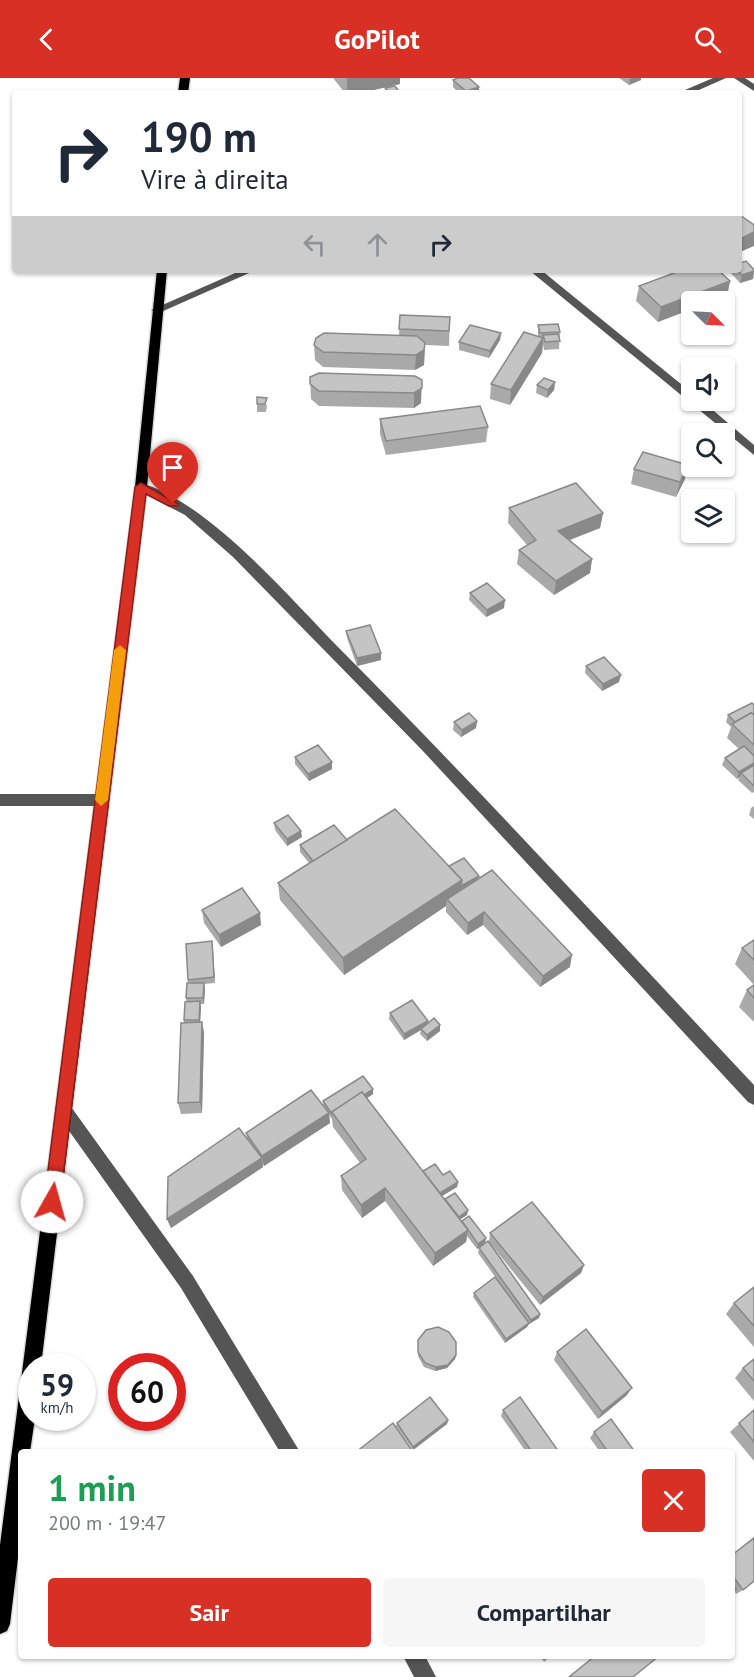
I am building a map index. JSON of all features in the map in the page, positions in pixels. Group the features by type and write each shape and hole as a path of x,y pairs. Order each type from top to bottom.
{"main road":[{"path":"34,1353 141,487 162,273"},
{"path":"22,1449 24,1431"},
{"path":"0,1624 18,1477"}],"street":[{"path":"691,90 721,78"},
{"path":"739,78 754,88"},
{"path":"157,310 244,273"},
{"path":"538,273 681,391"},
{"path":"705,411 754,451"},
{"path":"141,487 189,512 238,554 427,746 754,1097"},
{"path":"0,800 101,800"},
{"path":"63,1109 187,1282 289,1449"},
{"path":"415,1659 426,1677"}],"building":[{"path":"469,78 479,87 465,90 453,80"},
{"path":"395,86 398,90 387,90 385,88"},
{"path":"742,216 754,225 754,232 742,238"},
{"path":"746,261 754,271 742,275 740,273 742,273 742,262"},
{"path":"674,273 721,273 730,281 703,291 681,291 681,299 661,307 639,286"},
{"path":"400,315 450,317 449,331 399,329"},
{"path":"558,324 560,332 540,333 538,325"},
{"path":"470,325 501,333 490,351 459,342"},
{"path":"524,332 543,338 511,390 491,384"},
{"path":"324,333 417,336 425,343 424,350 416,355 323,352 314,345 316,338"},
{"path":"558,334 560,341 545,342 543,335"},
{"path":"319,373 415,376 422,380 422,388 414,393 319,391 310,384 310,377"},
{"path":"544,378 555,382 548,390 537,385"},
{"path":"257,397 267,398 265,404 257,404"},
{"path":"480,406 488,427 386,441 380,419"},
{"path":"643,452 681,463 682,477 680,482 634,469"},
{"path":"576,483 603,513 558,531 592,559 556,581 519,550 536,540 509,508"},
{"path":"487,583 505,600 487,610 470,593"},
{"path":"370,625 381,653 357,658 346,631"},
{"path":"604,657 621,675 603,684 586,666"},
{"path":"752,703 754,715 751,713 735,722 728,715"},
{"path":"469,713 477,721 462,730 454,722"},
{"path":"751,713 754,715 754,745 732,724"},
{"path":"318,745 332,762 308,774 295,757"},
{"path":"744,746 754,756 754,763 739,772 725,758"},
{"path":"754,765 754,786 741,773"},
{"path":"395,809 462,880 343,958 278,883"},
{"path":"288,815 301,831 287,839 274,823"},
{"path":"334,825 347,840 313,861 300,845"},
{"path":"464,858 479,876 461,886 462,880 449,866"},
{"path":"492,870 572,955 543,976 484,912 468,923 447,899"},
{"path":"242,888 260,913 219,935 202,910"},
{"path":"754,940 754,960 742,948"},
{"path":"212,941 214,977 188,980 186,944"},
{"path":"187,983 204,983 203,998 186,998"},
{"path":"754,985 754,998 747,990"},
{"path":"412,1000 428,1021 404,1034 390,1013"},
{"path":"200,1001 199,1020 184,1020 185,1002"},
{"path":"434,1018 440,1025 427,1035 421,1029"},
{"path":"202,1022 200,1102 178,1103 181,1023"},
{"path":"363,1076 373,1089 364,1095 362,1092 332,1114 323,1101"},
{"path":"311,1090 329,1113 262,1156 246,1133"},
{"path":"362,1092 468,1230 435,1253 385,1188 361,1205 341,1176 366,1159 332,1112"},
{"path":"239,1128 262,1158 167,1219 168,1177"},
{"path":"435,1164 443,1175 450,1171 458,1182 440,1193 423,1171"},
{"path":"455,1193 468,1210 459,1217 445,1199"},
{"path":"532,1202 584,1265 543,1297 490,1233"},
{"path":"469,1216 486,1238 478,1244 462,1221"},
{"path":"488,1241 540,1314 531,1320 479,1248"},
{"path":"495,1277 529,1323 506,1339 474,1293"},
{"path":"754,1287 754,1326 734,1303"},
{"path":"438,1327 449,1332 456,1342 456,1355 448,1365 436,1367 425,1363 418,1352 418,1340 426,1330"},
{"path":"586,1329 632,1388 602,1412 557,1352"},
{"path":"754,1359 754,1381 743,1368"},
{"path":"430,1397 448,1420 413,1447 397,1423"},
{"path":"520,1397 557,1449 530,1449 503,1410"},
{"path":"754,1410 754,1442 739,1423"},
{"path":"611,1419 633,1449 606,1449 594,1432"},
{"path":"393,1423 411,1449 360,1449"},
{"path":"754,1538 754,1581 743,1590 735,1579 735,1553"},
{"path":"591,1659 655,1659 633,1677 569,1677"}],"slow traffic":[{"path":"101,800 120,650"}],"route":[{"path":"52,1202 141,487 173,504"}]}
